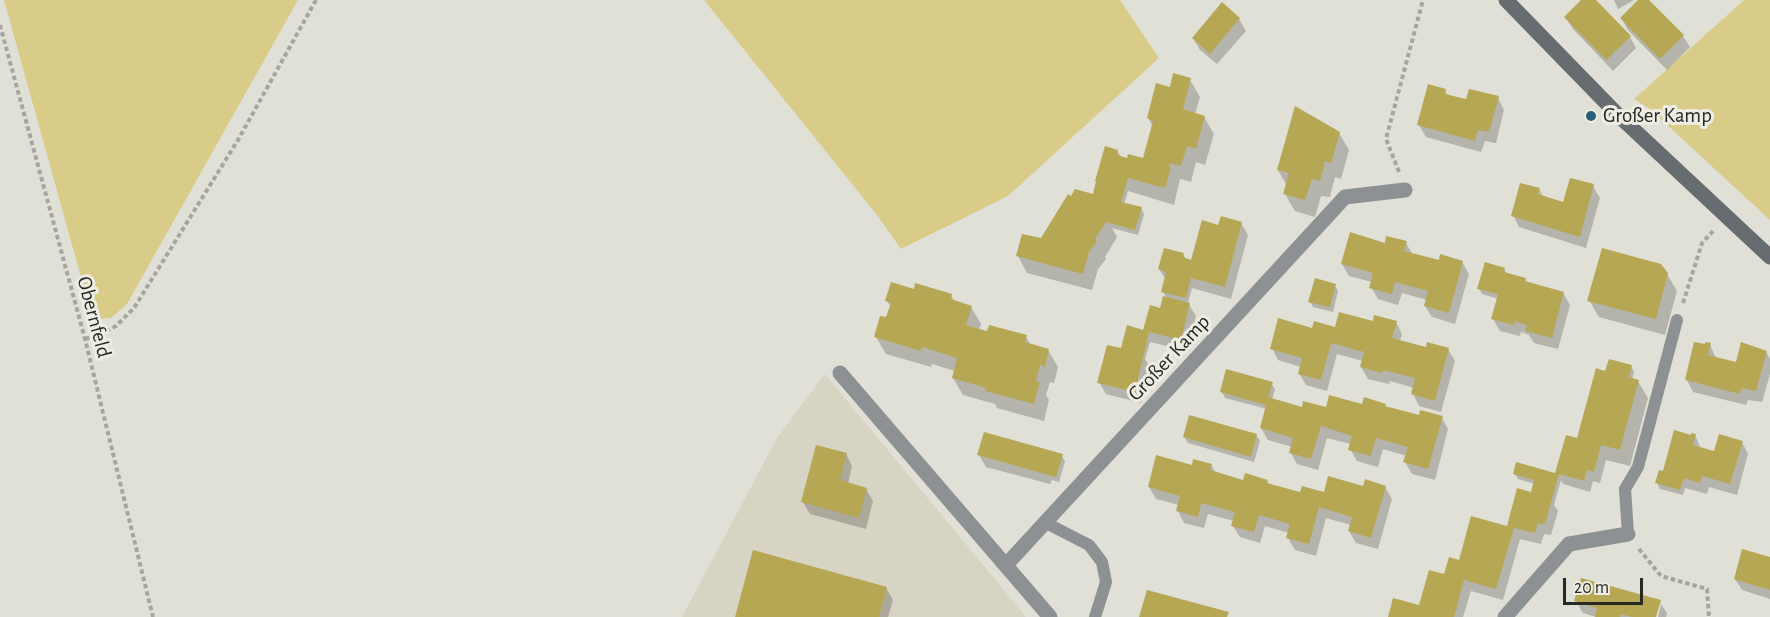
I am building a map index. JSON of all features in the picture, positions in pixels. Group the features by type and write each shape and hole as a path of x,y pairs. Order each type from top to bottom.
{"street":[{"path":"1506,0 1618,115 1770,257"},
{"name":"Großer Kamp","path":"1006,565 1345,197 1406,190"},
{"path":"840,373 1050,617"},
{"path":"1505,617 1569,544 1628,534"}],"lane":[{"path":"1628,534 1625,489 1638,467 1677,320"},
{"path":"1046,523 1089,545 1102,562 1106,582 1095,617"}],"path":[{"path":"85,339 97,336 116,326 134,308 238,140 316,0"},
{"path":"1406,190 1386,139 1423,0"},
{"name":"Obernfeld","path":"0,25 85,339 153,617"},
{"path":"1677,320 1702,243 1725,217"},
{"path":"1628,534 1661,576 1707,589 1709,617"}],"shaded area":[{"path":"4,0 298,0 127,304 111,318 98,319 89,306"},
{"path":"704,0 1120,0 1159,58 1008,196 901,249 877,215"},
{"path":"1744,0 1770,0 1770,220 1651,110 1634,99"},
{"path":"825,374 1026,617 682,617 777,438"}],"building":[{"path":"1581,0 1596,0 1631,36 1606,60 1564,17"},
{"path":"1638,0 1649,0 1684,35 1660,59 1620,18"},
{"path":"1222,2 1240,18 1210,54 1192,38"},
{"path":"1173,73 1191,78 1183,109 1205,116 1196,149 1187,146 1181,166 1170,163 1165,188 1128,178 1121,202 1142,207 1135,230 1106,222 1089,252 1083,274 1016,256 1022,234 1041,238 1068,194 1071,196 1075,189 1093,194 1105,146 1118,150 1117,155 1127,158 1128,154 1143,158 1153,121 1147,118 1156,83 1170,87"},
{"path":"1428,84 1446,89 1445,94 1466,99 1469,89 1499,96 1489,132 1478,130 1475,141 1417,125"},
{"path":"1295,106 1340,132 1331,163 1325,161 1320,181 1312,179 1305,200 1283,194 1289,173 1277,170"},
{"path":"1570,178 1594,184 1580,237 1511,216 1520,183 1540,188 1538,194 1563,202"},
{"path":"1221,216 1242,222 1225,287 1191,278 1186,298 1161,292 1166,272 1158,269 1164,248 1184,253 1183,257 1191,260 1202,220 1218,225"},
{"path":"1350,232 1385,243 1386,236 1407,241 1404,251 1439,260 1440,254 1463,261 1449,313 1424,306 1428,291 1395,282 1392,294 1369,288 1373,273 1341,264"},
{"path":"1602,248 1661,264 1668,273 1656,319 1587,301"},
{"path":"1485,262 1505,268 1504,272 1526,278 1525,281 1564,292 1552,338 1525,331 1527,325 1515,321 1514,325 1491,319 1498,294 1477,289"},
{"path":"1315,278 1336,284 1330,307 1308,302"},
{"path":"891,282 914,289 915,283 952,294 951,299 972,306 966,325 987,331 989,325 1027,335 1025,342 1049,349 1045,367 1040,365 1036,381 1040,382 1034,404 985,391 986,388 952,378 957,358 922,347 921,351 874,337 880,316 886,317 891,303 885,301"},
{"path":"1163,296 1190,303 1181,340 1149,332 1135,392 1097,383 1107,345 1121,348 1127,325 1143,330 1150,305 1160,308"},
{"path":"1339,312 1373,321 1374,315 1397,321 1392,338 1426,347 1427,342 1449,348 1435,401 1411,394 1415,378 1360,367 1364,352 1331,343 1321,380 1298,374 1302,358 1270,349 1278,318 1312,328 1314,321 1335,327"},
{"path":"1694,342 1711,343 1708,355 1736,362 1741,342 1767,351 1756,391 1741,388 1740,394 1685,380"},
{"path":"1609,359 1632,365 1629,377 1639,380 1620,450 1601,445 1594,472 1587,470 1584,481 1559,474 1545,524 1538,523 1535,533 1514,528 1496,589 1464,580 1454,617 1388,617 1393,598 1419,605 1429,570 1444,574 1449,557 1459,560 1471,516 1507,526 1517,488 1531,492 1534,480 1513,474 1516,462 1555,473 1566,435 1577,438 1596,368 1605,371"},
{"path":"1226,369 1273,382 1268,397 1302,407 1303,401 1326,407 1329,395 1362,404 1364,397 1386,404 1385,406 1419,415 1420,410 1443,416 1428,469 1403,462 1408,447 1376,438 1371,456 1348,450 1352,436 1321,426 1311,459 1289,453 1293,438 1260,428 1266,405 1220,392"},
{"path":"1189,415 1257,434 1251,457 1183,437"},
{"path":"1674,430 1691,435 1691,433 1696,434 1693,445 1714,451 1719,434 1743,441 1730,484 1702,476 1700,483 1684,478 1680,490 1655,483 1659,470 1663,471"},
{"path":"984,432 1063,454 1056,477 977,455"},
{"path":"816,445 847,453 840,480 867,488 859,518 801,502"},
{"path":"1156,455 1192,465 1193,459 1212,464 1210,470 1243,480 1245,473 1268,480 1267,483 1300,492 1302,486 1324,492 1328,476 1363,486 1365,479 1386,486 1371,538 1348,531 1352,517 1319,507 1309,544 1286,538 1290,524 1259,515 1254,532 1231,526 1235,512 1201,503 1198,517 1176,511 1180,496 1148,487"},
{"path":"1742,549 1770,557 1770,590 1734,579"},
{"path":"753,550 887,587 879,617 735,617"},
{"path":"1581,578 1661,600 1656,617 1632,617 1621,614 1620,617 1595,617 1597,608 1574,601"},
{"path":"1147,590 1229,612 1227,617 1139,617"}],"place":[{"name":"Großer Kamp","path":"1591,116"}]}
